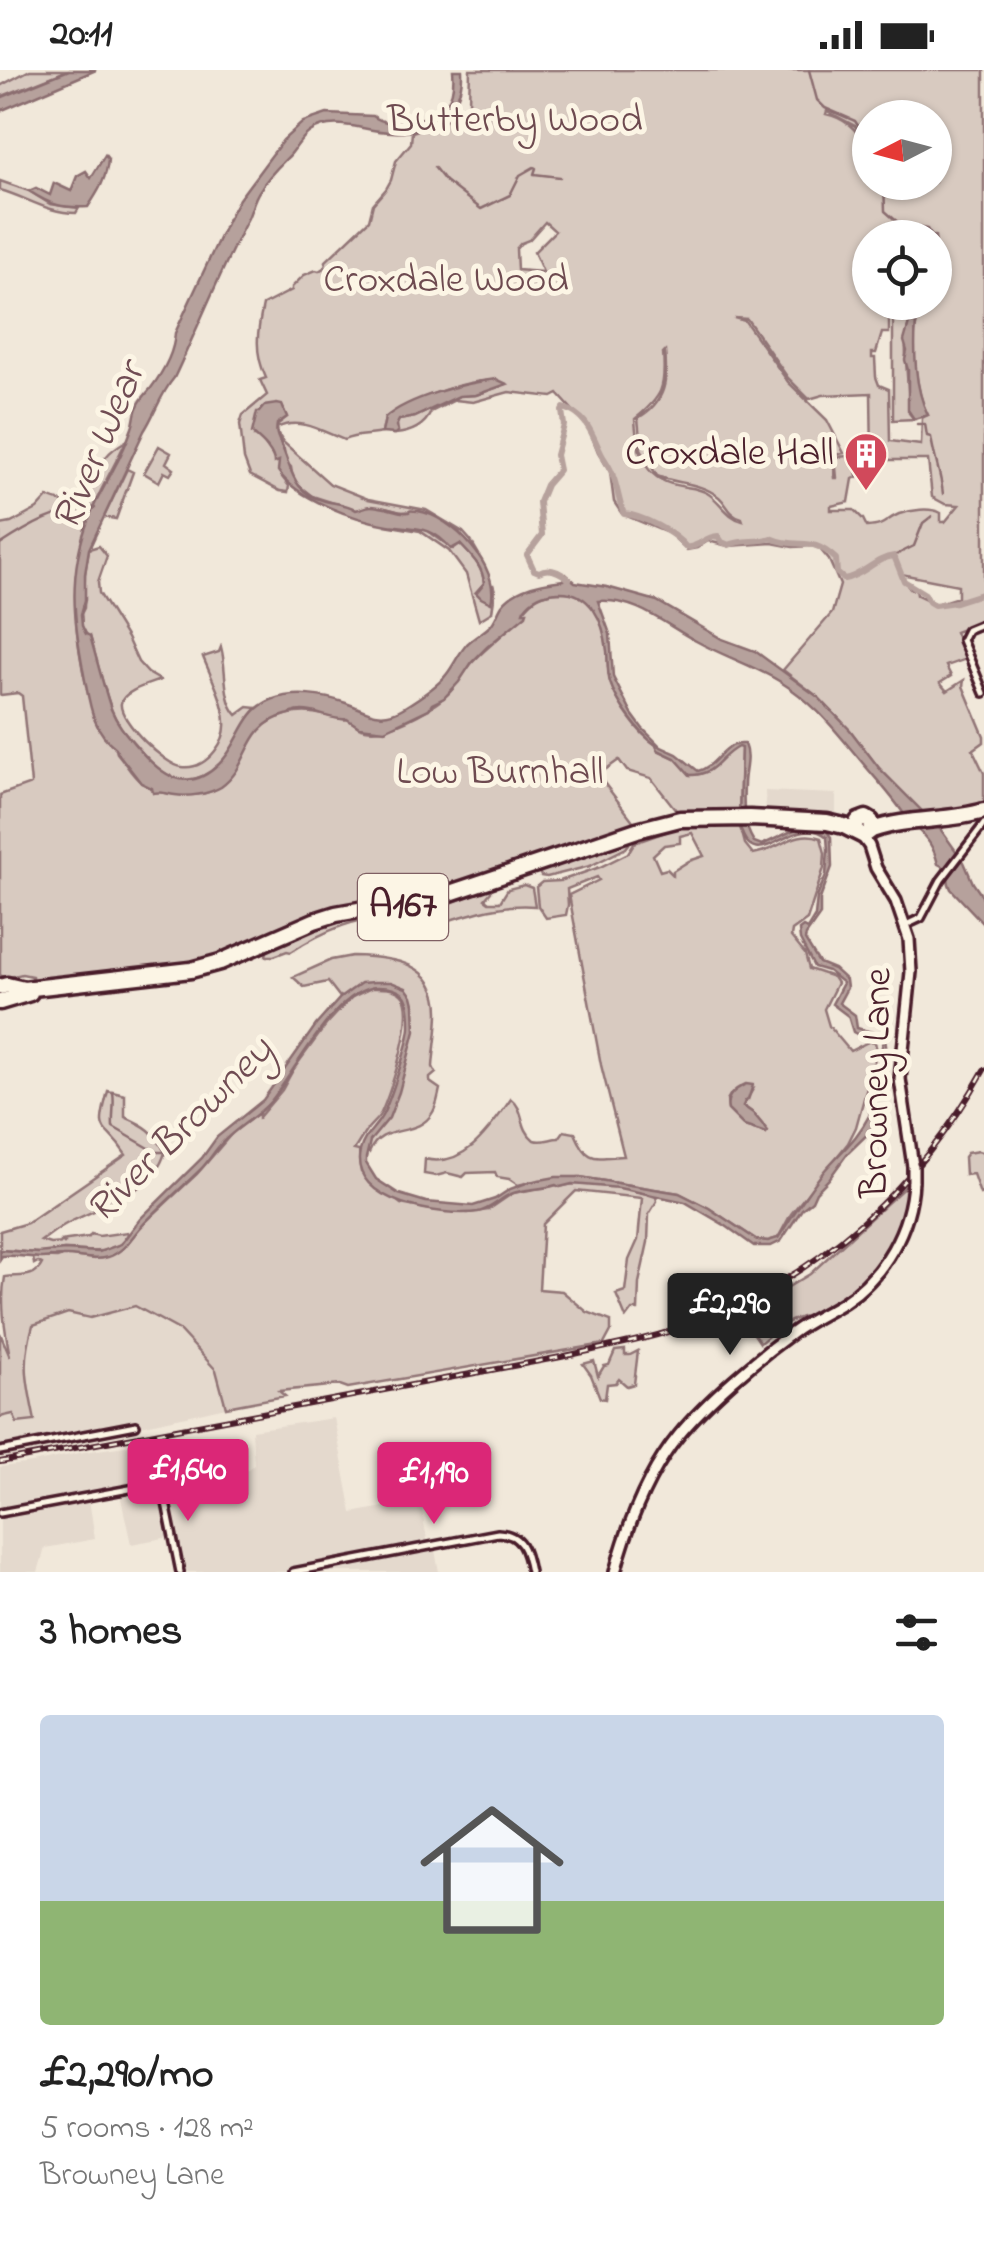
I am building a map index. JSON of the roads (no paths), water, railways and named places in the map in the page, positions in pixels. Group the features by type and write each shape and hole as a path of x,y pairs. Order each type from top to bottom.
{"highway":[{"name":"A167","path":"5,995 24,988 191,970 336,914 444,895 680,819 827,822 862,831 984,811"}],"main road":[{"name":"Browney Lane","path":"615,1572 641,1499 678,1435 764,1354 844,1302 870,1280 896,1245 910,1204 913,1166 900,1079 912,972 906,925 873,862 862,831"}],"street":[{"path":"984,623 962,636 984,693"},
{"path":"906,925 921,918 984,824"},
{"path":"0,1451 136,1425"},
{"path":"0,1513 162,1483 180,1572"},
{"path":"293,1572 506,1533 519,1540 527,1554 530,1572"}],"waterway":[{"path":"809,70 817,100 825,108 852,120"},
{"path":"434,167 445,181 481,209 510,195 520,175 534,167 534,174 560,177"},
{"path":"885,200 885,211 895,220"},
{"path":"569,579 554,570 534,570 527,555 542,535 539,502 546,485 559,470 556,455 564,408 579,416 592,433 612,473 624,514 658,526 686,547 718,536 729,545 771,538 812,545 836,559 837,573 844,579 894,556 904,581 934,605 984,593"},
{"path":"917,424 925,424 927,436 931,437 943,494"},
{"name":"River Wear","path":"0,545 57,515 95,508"},
{"path":"894,556 914,546 923,523 932,516"},
{"name":"River Browney","path":"113,1092 113,1127 156,1152 163,1152"}],"railway":[{"path":"0,1462 561,1357 695,1323 783,1281 862,1222 930,1151 984,1070"}],"place":[{"name":"Croxdale Hall","path":"866,492"}],"park label":[{"name":"Butterby Wood","path":"515,121"},
{"name":"Croxdale Wood","path":"446,281"},
{"name":"Low Burnhall","path":"500,773"}]}
